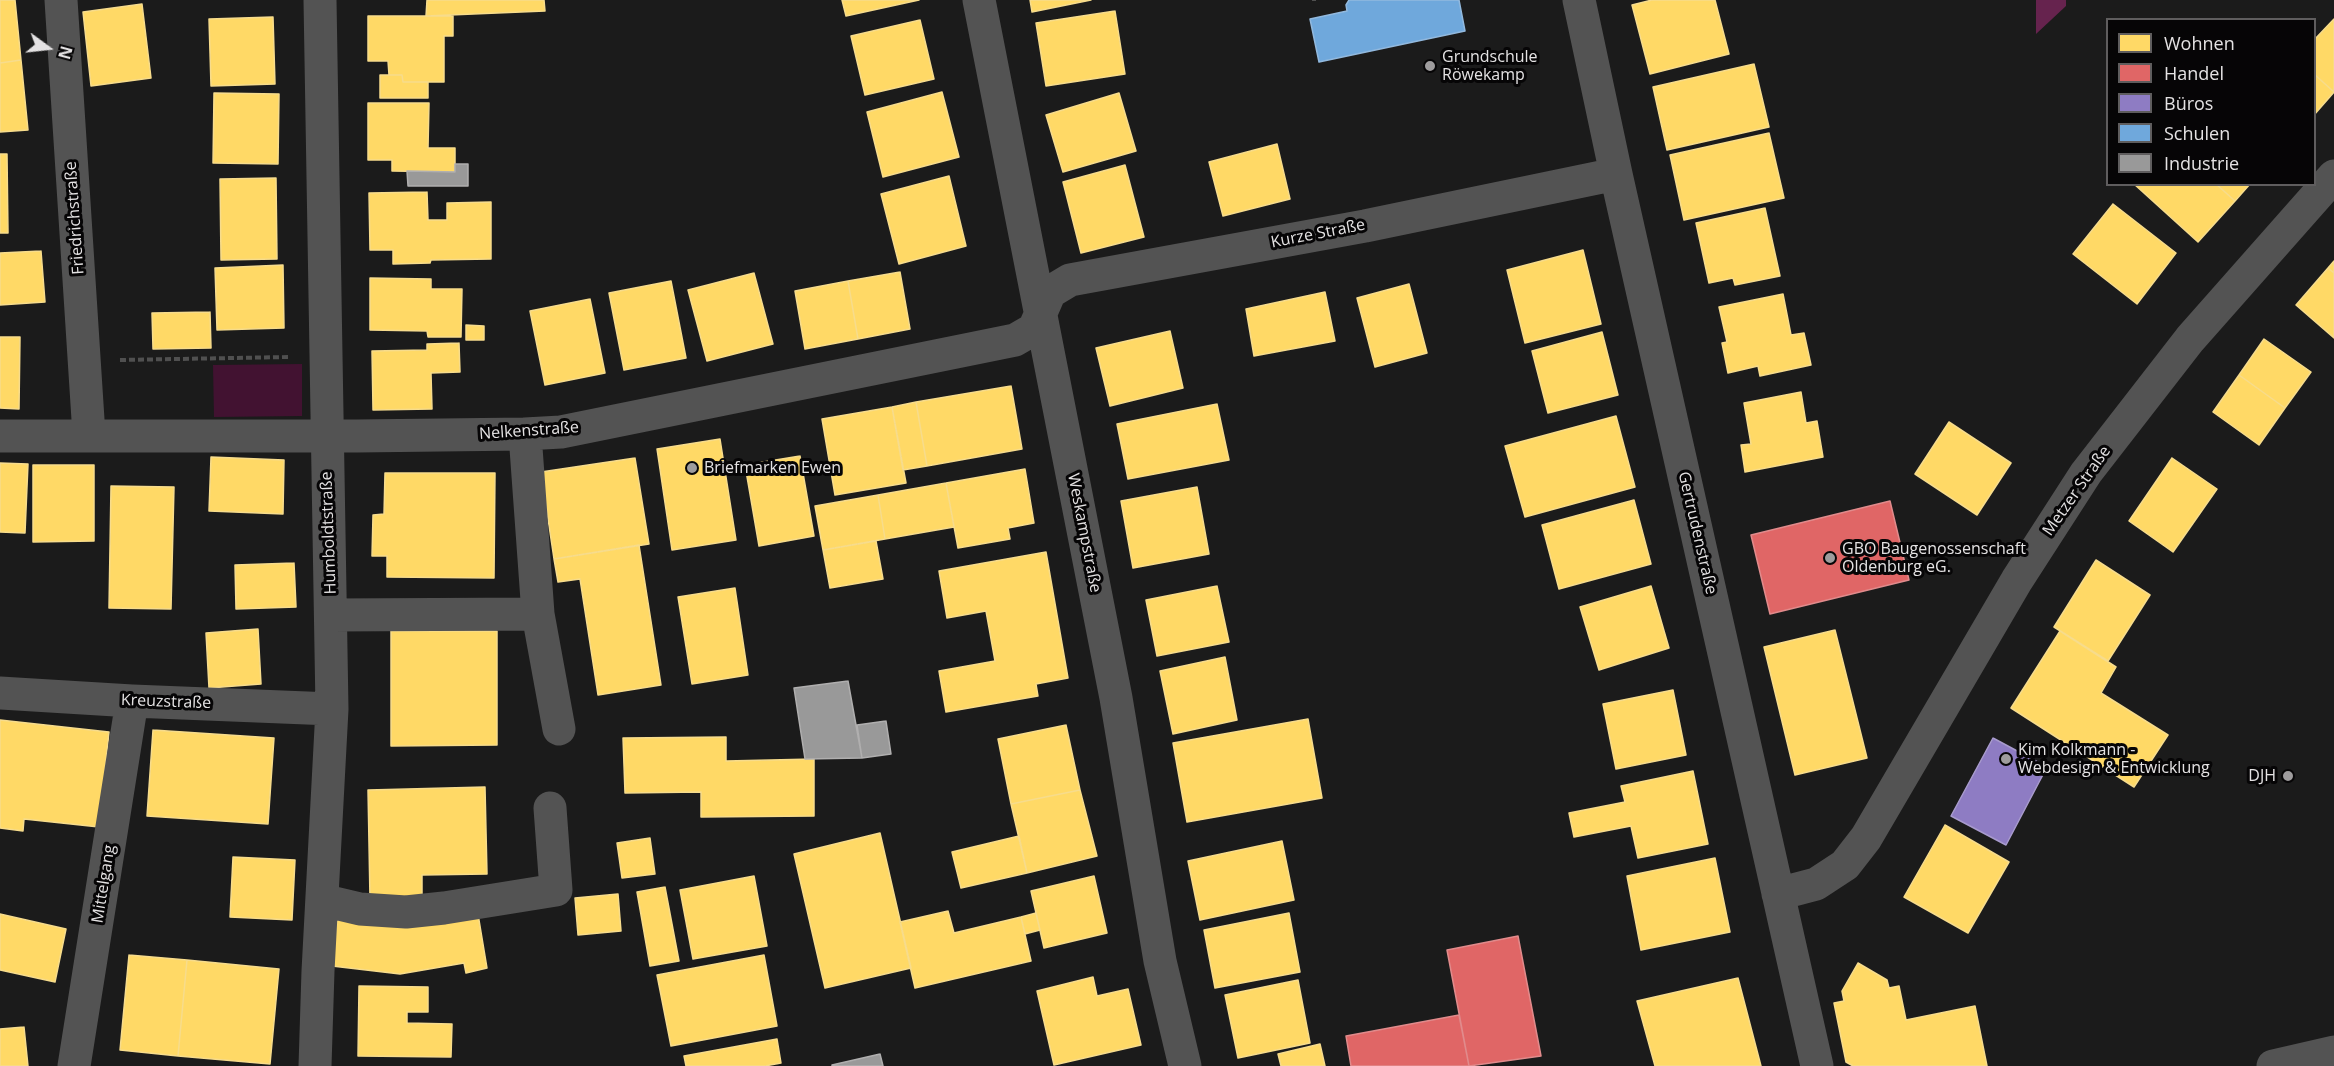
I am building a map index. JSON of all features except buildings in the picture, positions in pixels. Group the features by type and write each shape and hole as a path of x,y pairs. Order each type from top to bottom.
{"street":[{"name":"Friedrichstraße","path":"61,0 89,435"},
{"name":"Humboldtstraße","path":"315,1066 332,709 320,0"},
{"name":"Weskampstraße","path":"979,0 1116,698 1160,961 1185,1066"},
{"name":"Gertrudenstraße","path":"1579,0 1616,174 1818,1066"},
{"name":"Kurze Straße","path":"1040,318 1050,292 1070,280 1365,226 1616,174"},
{"name":"Metzer Straße","path":"1778,894 1816,884 1845,865 1866,838 2017,580 2086,473 2190,339 2334,176"},
{"name":"Nelkenstraße","path":"0,436 561,432 1015,340 1034,329 1040,318"},
{"path":"525,434 538,614 559,729"},
{"path":"331,615 538,614"},
{"name":"Kreuzstraße","path":"0,693 332,709"},
{"name":"Mittelgang","path":"74,1066 132,701"},
{"path":"322,900 360,909 406,912 556,890 550,808"},
{"path":"2273,1066 2334,1052"}],"path":[{"path":"84,360 326,357"}],"shaded area":[{"path":"2036,0 2066,0 2066,6 2036,34"},
{"path":"302,364 302,416 214,417 213,365"}],"place":[{"name":"Grundschule Röwekamp","path":"1430,66"},
{"name":"Briefmarken Ewen","path":"692,468"},
{"name":"GBO Baugenossenschaft Oldenburg eG.","path":"1830,558"},
{"name":"Kim Kolkmann - Webdesign & Entwicklung","path":"2006,759"},
{"name":"DJH","path":"2288,776"}]}
